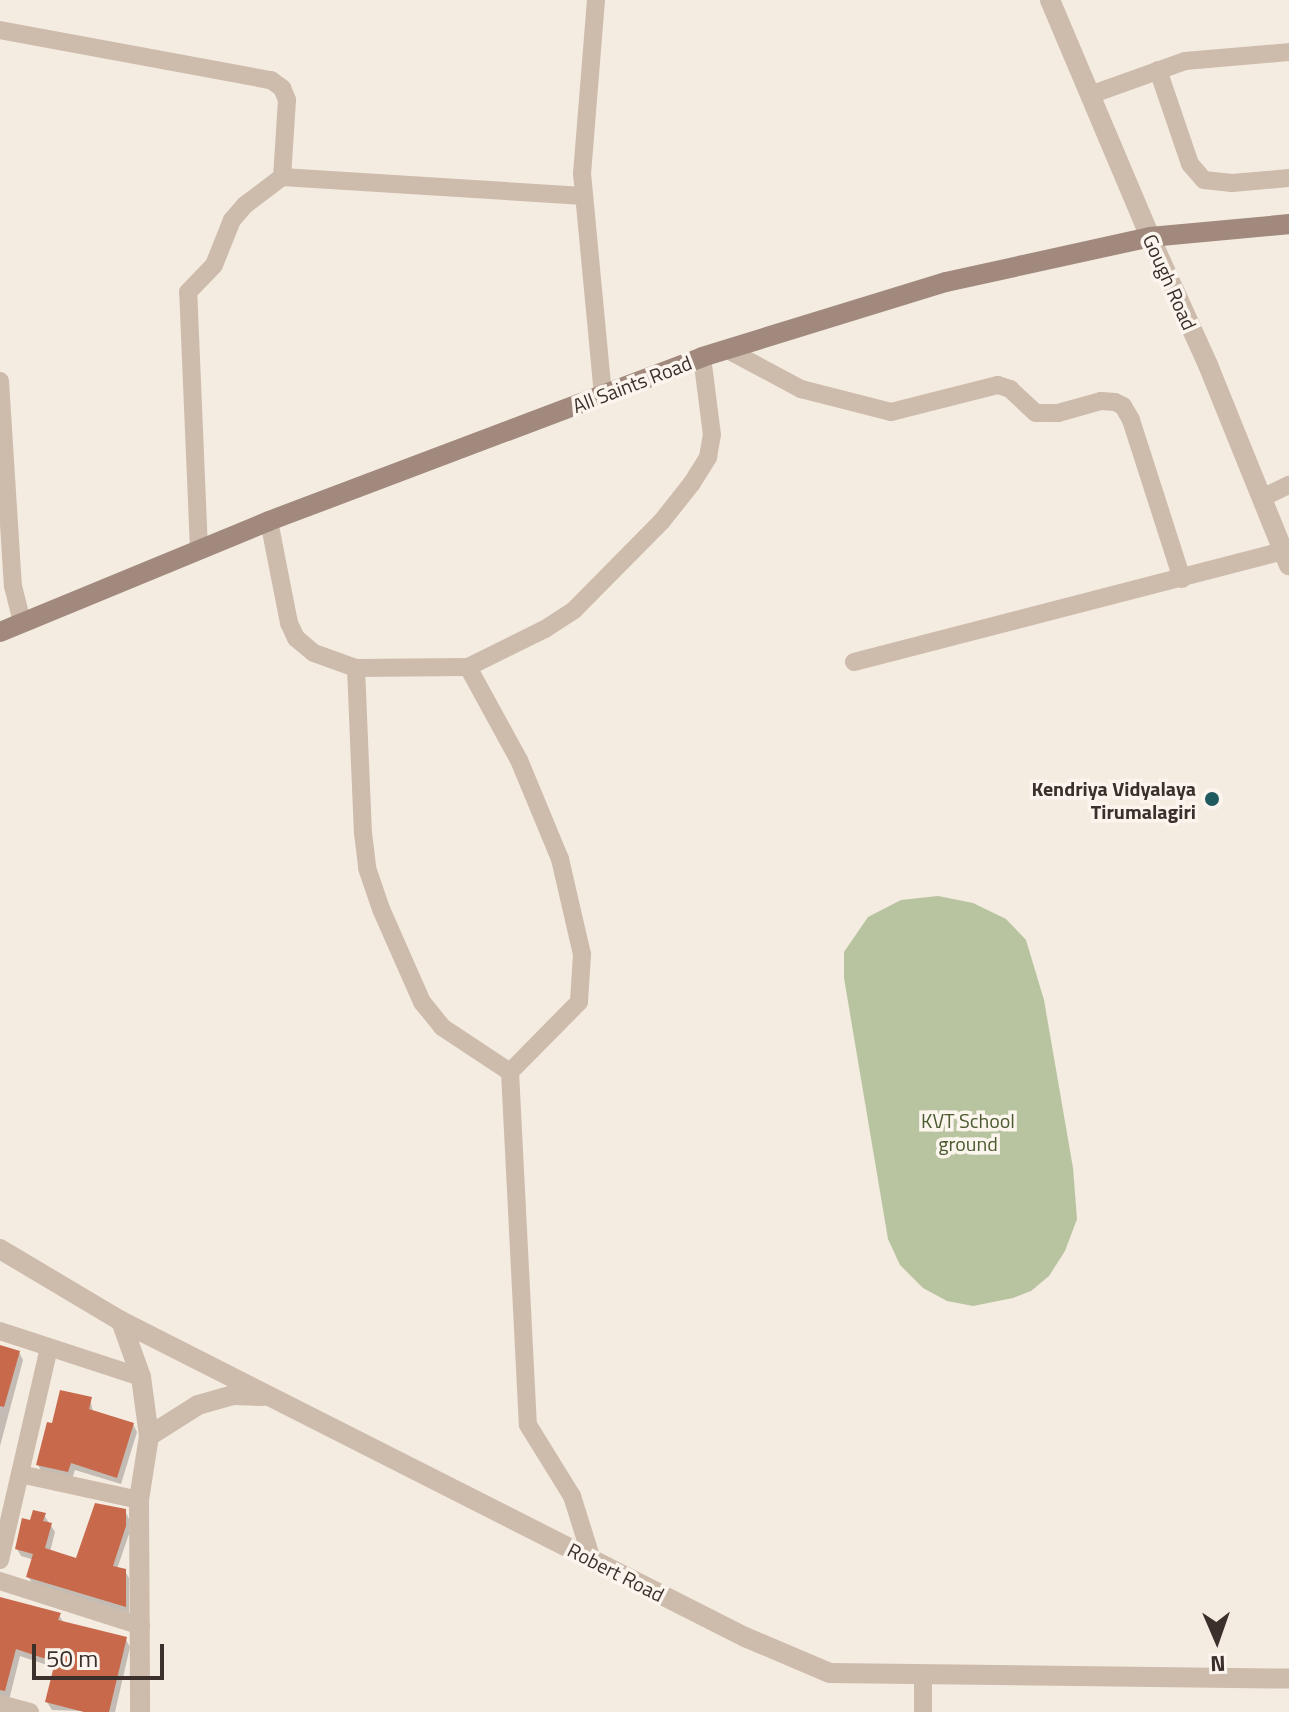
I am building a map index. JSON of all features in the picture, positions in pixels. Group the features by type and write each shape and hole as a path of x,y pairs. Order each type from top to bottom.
{"main road":[{"name":"All Saints Road","path":"0,632 269,521 702,357 730,351 946,282 1150,237 1289,224"}],"street":[{"path":"596,0 583,196 603,395"},
{"name":"Gough Road","path":"1050,0 1208,365 1286,558"},
{"path":"0,30 271,80 282,88 287,100 282,177"},
{"path":"1090,95 1185,61 1289,52"},
{"path":"1158,70 1190,164 1204,180 1232,183 1289,178"},
{"path":"199,550 188,292 214,265 232,220 282,177 583,196"},
{"path":"730,351 801,389 891,412 998,385 1010,389 1036,413 1058,413 1101,401 1123,406 1131,420 1182,579"},
{"path":"269,521 281,594 296,638 314,653 356,668 468,667 545,629 574,610 662,521 692,483 708,457 712,435 702,357"},
{"path":"0,381 13,586 22,623"},
{"path":"1262,498 1289,485"},
{"path":"854,662 1182,579 1286,558"},
{"path":"468,667 519,760 560,859 582,954 579,1002 510,1072 528,1425 572,1496 592,1560"},
{"path":"356,668 363,833 367,868 381,909 428,1011 442,1027 510,1072"},
{"name":"Robert Road","path":"0,1249 121,1321 745,1637 830,1673 1289,1679"},
{"path":"121,1321 141,1377 149,1436 139,1500 140,1712"},
{"path":"0,1331 141,1377"},
{"path":"0,1560 49,1348"},
{"path":"149,1436 198,1405 234,1395 271,1396"},
{"path":"20,1474 139,1500"},
{"path":"0,1581 141,1626"},
{"path":"923,1675 923,1712"},
{"path":"0,1704 30,1712"}],"green space":[{"name":"KVT School ground","path":"938,896 973,903 1006,919 1026,940 1044,1000 1073,1168 1077,1219 1065,1251 1049,1276 1031,1291 973,1306 947,1301 923,1288 900,1265 888,1239 844,978 844,952 868,917 901,900"}],"building":[{"path":"0,1345 20,1351 4,1407 0,1406"},
{"path":"60,1390 92,1397 89,1409 134,1423 117,1478 71,1463 68,1472 36,1465 47,1422 52,1423"},
{"path":"95,1503 126,1509 126,1526 113,1566 126,1569 126,1607 26,1577 33,1554 15,1549 22,1518 30,1520 33,1510 46,1513 43,1521 52,1523 45,1548 76,1558"},
{"path":"0,1597 61,1613 58,1620 127,1637 109,1712 84,1712 45,1702 55,1662 16,1649 5,1691 0,1690"}],"place":[{"name":"Kendriya Vidyalaya Tirumalagiri","path":"1212,799"}]}
